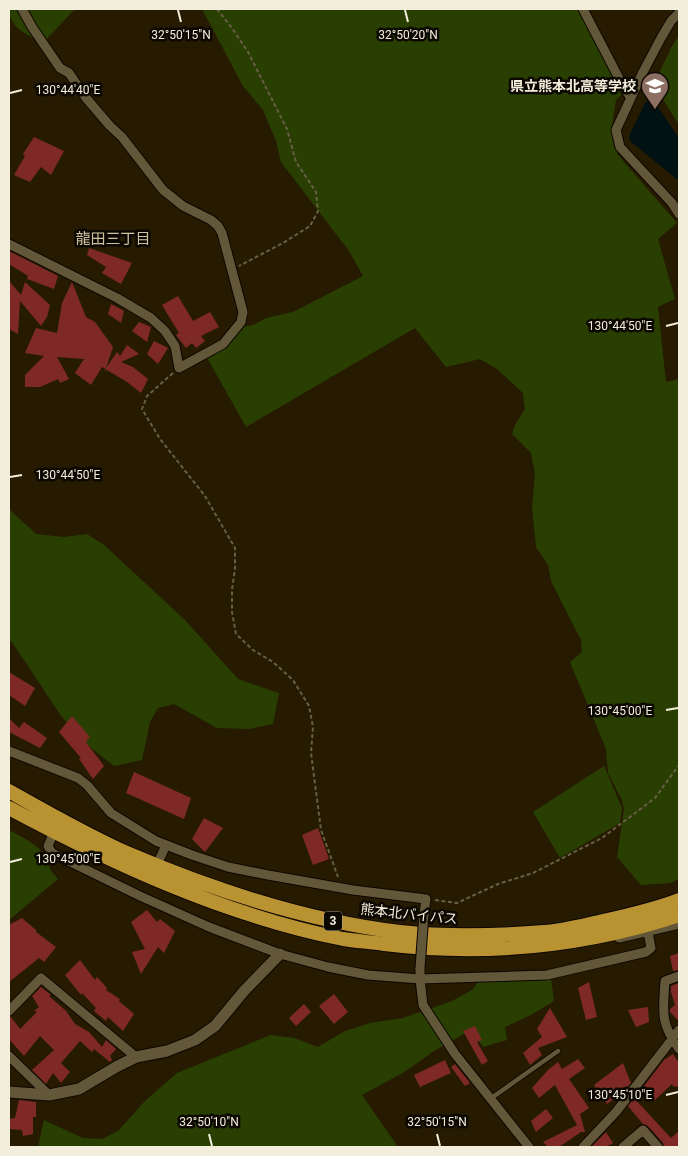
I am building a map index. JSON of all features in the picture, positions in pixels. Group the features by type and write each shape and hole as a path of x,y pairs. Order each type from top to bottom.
{"highway":[{"name":"熊本北バイパス","path":"9,791 98,838 157,865 290,911 400,932 447,935 545,932 631,915 679,900"},
{"name":"3","path":"9,808 54,832 156,880 209,900 297,928 344,939 450,950 510,949 558,943 624,931 679,915"}],"street":[{"path":"9,244 117,298 152,318 165,331 175,346 179,368 223,344 241,322 243,312 233,270 222,233 218,226 211,220 183,206 163,190 122,137 86,98 69,73 60,68 22,9"},
{"path":"583,9 631,98"},
{"path":"679,13 671,21 661,38 616,130 620,147 672,203 679,214"},
{"path":"9,751 78,778 87,785 111,813 156,841 192,855 228,867 395,896 426,899 420,968 423,1005 455,1054 529,1147"},
{"path":"54,832 48,846 52,853 140,896 209,927 280,954 328,967 368,975 420,979 547,975 646,952 651,948 648,932"},
{"path":"157,865 166,845"},
{"path":"574,927 639,908 679,893"},
{"path":"510,949 541,950 573,947 679,924"},
{"path":"9,1092 50,1095 79,1089 136,1057 167,1051 195,1040 214,1026 244,990 280,954"},
{"path":"679,976 664,981 663,1018 671,1038 679,1049"},
{"path":"9,1011 41,978 136,1057"},
{"path":"583,1147 616,1112 679,1030"},
{"path":"9,1056 50,1095"},
{"path":"623,1147 643,1130 658,1147"}],"lane":[{"path":"490,1099 558,1051"}],"path":[{"path":"217,9 248,52 287,129 296,162 316,192 318,211 310,226 284,243 233,270"},
{"path":"179,368 147,396 142,410 160,439 205,496 235,548 232,612 236,634 253,650 273,662 293,680 309,706 313,727 311,753 321,830 342,887"},
{"path":"426,899 457,903 498,884 534,873 584,848 618,827 655,798 679,766"}],"green space":[{"path":"9,9 75,9 43,43 16,26 12,21"},
{"path":"202,9 579,9 622,94 616,100 611,131 618,155 677,223 658,239 675,299 658,307 666,382 679,379 679,879 670,883 641,885 617,857 624,809 622,800 608,773 606,749 570,662 582,652 581,640 551,581 548,565 536,547 532,507 535,474 531,453 512,434 516,423 525,409 523,393 497,369 480,359 446,367 415,328 246,427 205,354 236,328 253,325 266,318 293,312 363,276 349,251 281,162 276,141 263,110 243,86"},
{"path":"679,35 679,125 654,84"},
{"path":"9,509 36,534 64,537 87,534 104,545 185,620 238,679 279,693 273,724 249,729 217,728 174,704 158,708 150,722 142,760 114,766 90,747 61,716 12,642 9,641"},
{"path":"604,766 622,808 620,823 560,858 533,812"},
{"path":"9,830 41,851 58,879 9,920"},
{"path":"481,978 551,978 554,1001 531,1015 505,1027 507,1040 483,1047 471,1030 434,1051 406,1071 362,1095 398,1147 38,1147 44,1120 83,1138 102,1139 118,1131 146,1100 177,1073 271,1035 294,1038 318,1047 345,1031 370,1023 403,1018 452,1001 472,990"}],"shaded area":[{"path":"651,97 679,138 679,181 630,141 629,136 645,103"}],"building":[{"path":"34,137 64,151 51,175 41,167 30,182 14,175 25,156 23,154"},
{"path":"89,248 132,263 121,284 102,273 106,267 87,255"},
{"path":"9,251 58,276 54,289 27,279 28,276 9,264"},
{"path":"9,281 21,295 25,282 50,305 47,317 41,326 20,301 18,334 9,329"},
{"path":"72,282 86,317 95,322 113,347 106,368 117,352 120,356 127,345 139,354 121,362 133,367 148,379 141,393 107,370 104,371 106,369 102,367 91,385 75,373 84,359 57,357 69,379 60,383 58,379 40,387 25,387 25,375 44,356 25,353 36,328 57,333 62,303"},
{"path":"178,296 193,321 210,312 219,327 201,336 205,341 196,348 192,343 186,348 176,335 179,333 162,305"},
{"path":"111,304 124,311 121,323 108,314"},
{"path":"139,322 151,327 147,342 132,331"},
{"path":"154,341 168,348 158,364 147,354"},
{"path":"9,672 35,688 25,706 9,695"},
{"path":"72,716 90,737 86,742 104,766 93,779 79,759 81,758 59,732"},
{"path":"9,718 19,728 24,722 47,738 40,748 9,732"},
{"path":"134,772 191,798 184,819 126,793"},
{"path":"204,818 223,828 205,852 192,839"},
{"path":"318,828 329,859 313,865 302,835"},
{"path":"147,910 157,922 160,919 175,931 164,953 158,947 141,974 132,952 145,949 131,922"},
{"path":"22,918 36,932 56,947 44,962 39,958 9,982 9,925"},
{"path":"679,953 679,970 673,971 670,956"},
{"path":"80,960 95,980 97,977 107,988 106,990 120,999 119,1001 134,1014 123,1031 108,1017 106,1021 94,1011 96,1008 82,993 81,995 65,975"},
{"path":"589,982 597,1017 586,1020 578,988"},
{"path":"679,983 679,1021 670,1012 670,1009 675,1005 671,986"},
{"path":"41,987 66,1011 75,1024 89,1032 102,1047 106,1040 116,1049 110,1056 112,1060 110,1062 94,1049 92,1052 80,1041 61,1063 70,1072 61,1083 53,1073 46,1084 32,1070 54,1050 40,1036 24,1056 9,1039 9,1017 20,1029 37,1012 34,1011 39,1007 32,996"},
{"path":"334,994 348,1012 334,1024 319,1006"},
{"path":"304,1004 311,1012 296,1026 289,1018"},
{"path":"648,1007 649,1022 636,1027 628,1010"},
{"path":"550,1008 567,1037 538,1048 542,1055 530,1065 523,1053 542,1037 537,1029"},
{"path":"475,1026 482,1040 477,1042 488,1061 482,1065 463,1031"},
{"path":"673,1054 679,1063 679,1086 674,1087 672,1084 654,1101 644,1086 664,1060"},
{"path":"578,1059 585,1068 569,1079 589,1108 580,1114 585,1132 581,1132 559,1147 548,1147 543,1142 577,1125 555,1085 539,1098 532,1088 558,1062 562,1069"},
{"path":"445,1060 451,1073 420,1087 414,1075"},
{"path":"623,1063 631,1083 620,1096 607,1104 594,1085"},
{"path":"455,1064 470,1083 465,1086 451,1067"},
{"path":"634,1098 671,1138 679,1131 679,1147 664,1147 663,1143 628,1106"},
{"path":"19,1100 36,1102 36,1117 33,1117 33,1134 23,1136 22,1130 9,1129 9,1119 15,1118"},
{"path":"546,1109 553,1118 536,1132 531,1121"},
{"path":"606,1132 613,1143 606,1147 591,1147"}],"place":[{"name":"県立熊本北高等学校","path":"655,110"}],"district":[{"name":"龍田三丁目","path":"113,239"}]}
